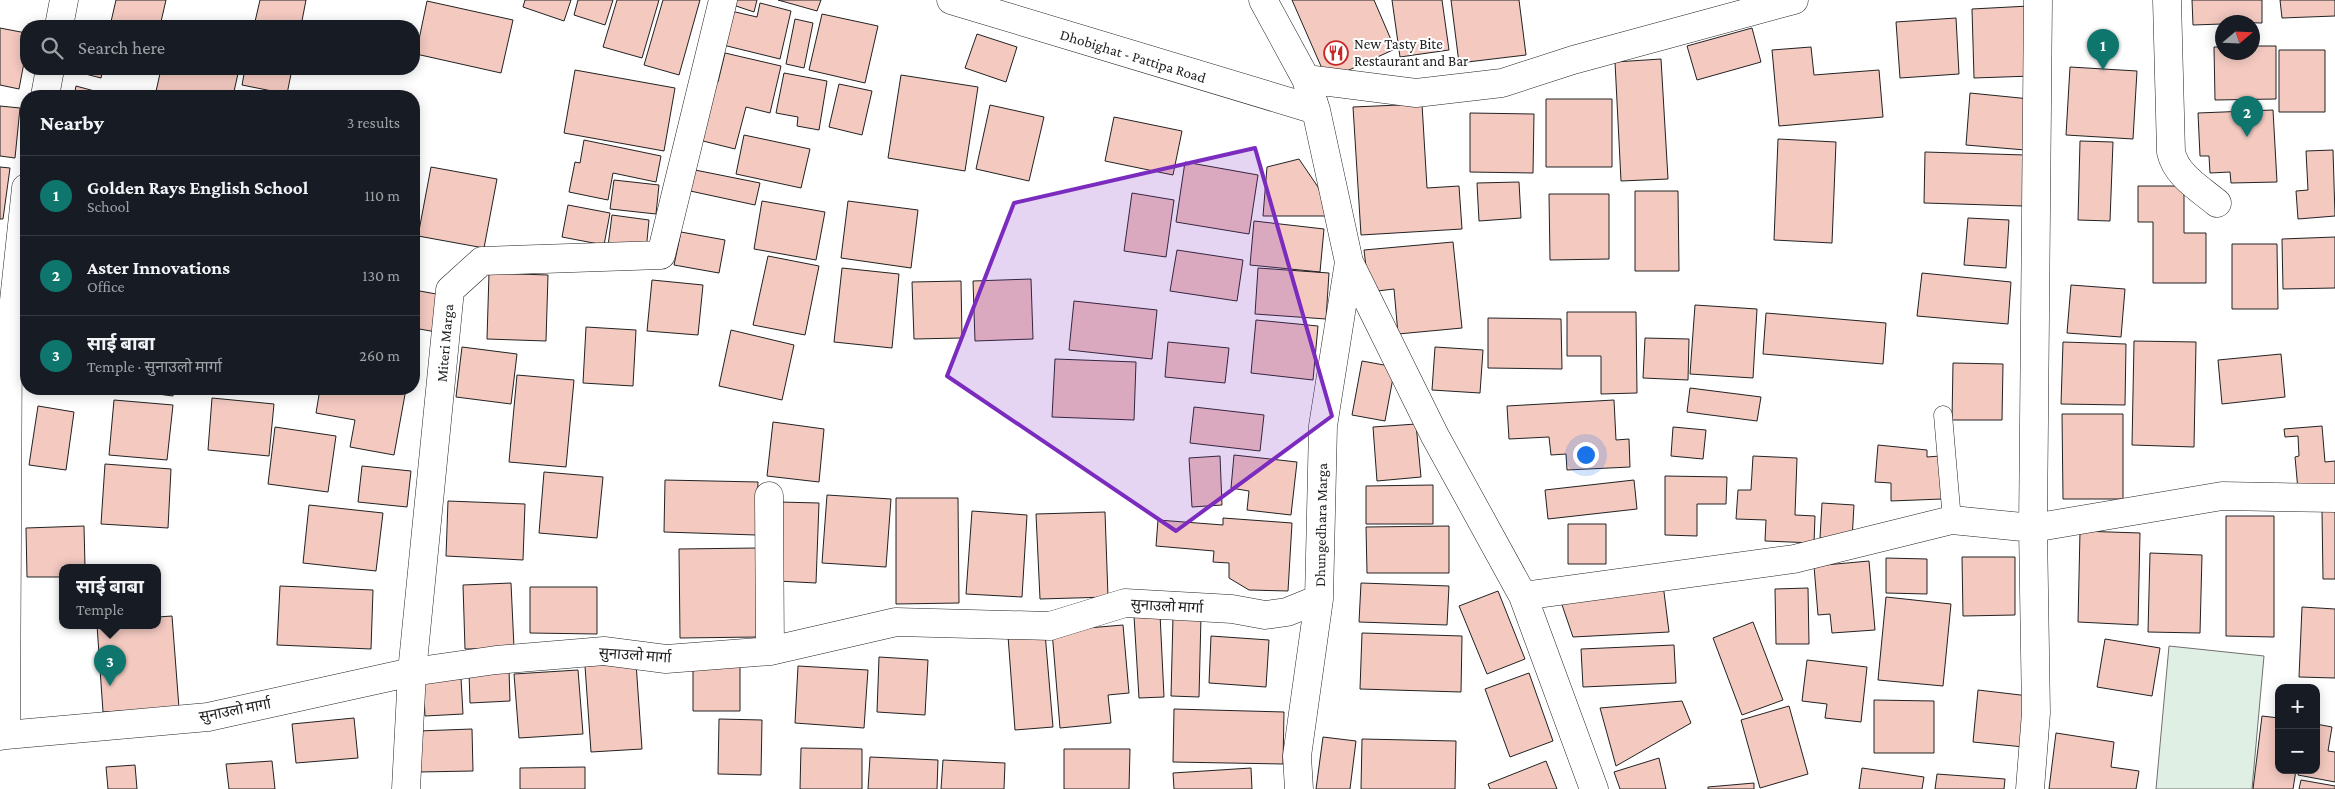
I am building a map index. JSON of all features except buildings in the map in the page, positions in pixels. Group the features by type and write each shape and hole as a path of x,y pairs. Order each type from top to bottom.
{"street":[{"path":"60,20 64,0"},
{"name":"Miteri Marga","path":"406,789 412,672 450,290 482,261 661,255 723,0"},
{"name":"Dhobighat - Pattipa Road","path":"951,0 1316,110"},
{"path":"1264,0 1306,79 1316,110 1349,262 1435,436 1523,596 1594,789"},
{"path":"1306,79 1416,93 1502,83 1573,60 1794,0"},
{"path":"2030,789 2036,713 2033,528 2038,0"},
{"path":"2167,0 2172,158 2182,174 2217,203"},
{"path":"46,90 49,75"},
{"path":"3,735 4,333 13,310 20,244"},
{"name":"Dhungedhara Marga","path":"1299,789 1297,756 1319,599 1323,426 1349,262"},
{"path":"769,496 770,651"},
{"path":"1523,596 1794,559 1952,520 2033,528 2222,496 2335,498"},
{"name":"सुनाउलो मार्गा","path":"3,735 208,717 412,672 496,660 604,651 666,659 770,651 896,622 1050,626 1125,603 1232,609 1265,615 1287,612 1319,599"}],"lane":[{"path":"1943,415 1952,520"}],"highlighted area":[{"path":"1255,148 1332,416 1176,531 947,376 1014,203"}],"green space":[{"path":"2169,646 2264,656 2252,789 2156,789"}],"place":[{"name":"New Tasty Bite Restaurant and Bar","path":"1336,53"},
{"name":"Golden Rays English School","path":"2103,70"},
{"name":"Aster Innovations","path":"2247,137"},
{"name":"साई बाबा","path":"110,686"}]}
